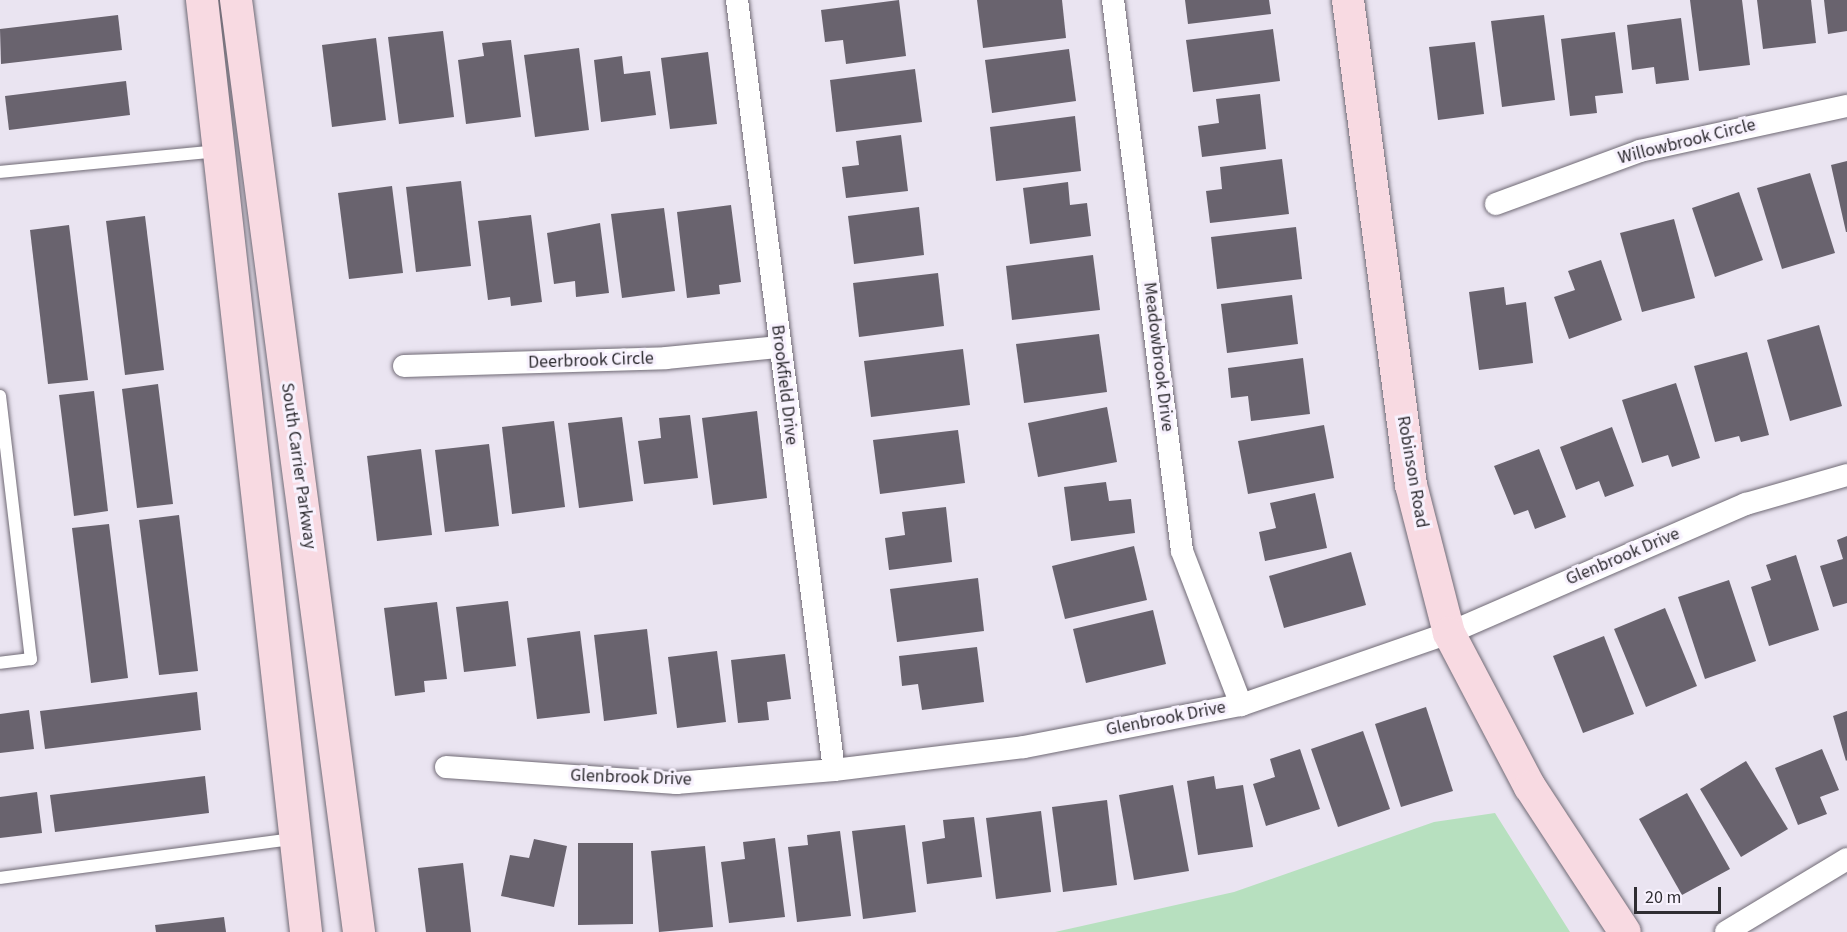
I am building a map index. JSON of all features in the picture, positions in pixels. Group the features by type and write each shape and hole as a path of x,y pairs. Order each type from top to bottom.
{"main road":[{"path":"202,0 306,932"},
{"name":"South Carrier Parkway","path":"236,0 359,932"},
{"name":"Robinson Road","path":"1348,0 1411,485 1449,633 1530,787 1625,932"}],"street":[{"name":"Brookfield Drive","path":"737,0 834,770"},
{"name":"Meadowbrook Drive","path":"1113,0 1182,551 1241,705"},
{"name":"Willowbrook Circle","path":"1496,204 1640,151 1847,106"},
{"name":"Deerbrook Circle","path":"404,366 666,358 779,347"},
{"name":"Glenbrook Drive","path":"446,767 676,783 834,770 1024,747 1241,705 1449,633 1746,504 1847,475"},
{"path":"1726,932 1847,859"}],"lane":[{"path":"0,172 219,150"},
{"path":"0,396 31,659 0,663"},
{"path":"0,878 294,839"}],"green space":[{"path":"1495,813 1570,932 1055,932 1234,892 1434,822"}],"building":[{"path":"899,0 906,56 846,64 843,40 825,42 821,10"},
{"path":"977,0 1062,0 1066,38 983,48"},
{"path":"1185,0 1269,0 1271,14 1188,24"},
{"path":"1690,0 1742,0 1750,65 1699,71"},
{"path":"1757,0 1811,0 1816,43 1763,49"},
{"path":"1824,0 1847,0 1847,31 1828,34"},
{"path":"118,15 122,50 1,64 0,29"},
{"path":"1544,15 1555,100 1502,107 1491,21"},
{"path":"1681,18 1689,80 1656,84 1654,67 1632,70 1627,25"},
{"path":"1273,29 1280,81 1193,92 1186,40"},
{"path":"443,31 454,117 399,124 388,37"},
{"path":"1615,32 1623,93 1595,96 1597,113 1570,116 1561,39"},
{"path":"376,38 386,120 332,127 322,45"},
{"path":"511,40 521,117 466,124 458,60 484,56 482,43"},
{"path":"1475,42 1484,114 1438,120 1429,47"},
{"path":"579,48 589,130 535,137 524,55"},
{"path":"1069,49 1076,101 992,113 985,60"},
{"path":"708,52 717,124 670,129 661,58"},
{"path":"622,56 624,74 650,71 656,115 601,122 594,60"},
{"path":"915,69 922,122 836,132 830,80"},
{"path":"126,81 130,115 9,130 5,96"},
{"path":"1260,94 1266,149 1202,157 1198,126 1219,123 1216,99"},
{"path":"1075,116 1081,171 996,181 990,127"},
{"path":"901,135 908,191 846,198 842,167 859,165 856,141"},
{"path":"1282,159 1289,214 1210,223 1206,191 1222,189 1220,167"},
{"path":"1847,161 1847,232 1846,232 1831,165"},
{"path":"1810,173 1835,253 1782,269 1757,188"},
{"path":"461,181 471,266 416,272 406,187"},
{"path":"1068,182 1070,205 1087,203 1091,236 1030,244 1023,188"},
{"path":"392,186 403,273 349,279 338,193"},
{"path":"1739,192 1763,260 1715,277 1692,208"},
{"path":"731,205 741,282 719,285 720,294 687,298 677,212"},
{"path":"919,207 924,255 854,264 848,216"},
{"path":"664,208 675,291 622,298 611,214"},
{"path":"531,215 542,302 511,306 510,297 488,300 478,221"},
{"path":"145,216 164,370 125,375 106,221"},
{"path":"1674,219 1695,298 1642,312 1620,233"},
{"path":"600,223 609,293 576,297 575,281 554,284 547,233"},
{"path":"69,225 88,380 48,384 30,230"},
{"path":"1296,227 1302,279 1217,289 1211,237"},
{"path":"1093,255 1100,310 1012,320 1006,266"},
{"path":"1601,260 1622,320 1569,339 1554,297 1575,290 1568,271"},
{"path":"938,273 944,326 859,337 853,283"},
{"path":"1504,287 1506,305 1526,302 1533,363 1479,370 1469,292"},
{"path":"1292,295 1298,344 1227,353 1221,304"},
{"path":"1819,325 1842,406 1790,421 1767,340"},
{"path":"1099,334 1107,392 1024,403 1016,344"},
{"path":"963,349 970,405 871,417 864,361"},
{"path":"1747,352 1769,435 1741,442 1739,436 1715,442 1694,366"},
{"path":"1303,358 1310,414 1251,421 1248,396 1231,398 1228,368"},
{"path":"1676,383 1700,458 1672,467 1668,455 1642,463 1622,400"},
{"path":"158,384 173,504 137,508 122,389"},
{"path":"94,391 108,511 74,516 59,395"},
{"path":"1107,407 1117,462 1038,477 1028,423"},
{"path":"757,411 767,498 713,505 702,418"},
{"path":"690,415 698,478 644,484 638,441 661,438 659,418"},
{"path":"622,417 633,501 579,508 568,423"},
{"path":"554,421 565,507 512,514 502,427"},
{"path":"1324,425 1334,478 1248,494 1238,441"},
{"path":"1612,427 1634,486 1605,497 1599,481 1576,490 1560,447"},
{"path":"958,430 965,483 880,494 873,440"},
{"path":"489,444 499,526 445,532 435,450"},
{"path":"421,449 432,535 377,541 367,456"},
{"path":"1539,449 1566,517 1535,529 1528,510 1514,515 1494,466"},
{"path":"1106,482 1109,501 1131,499 1135,533 1071,541 1064,487"},
{"path":"1315,493 1327,548 1265,561 1259,532 1276,528 1270,503"},
{"path":"946,507 952,562 889,570 885,538 905,535 902,512"},
{"path":"179,515 198,671 159,675 139,520"},
{"path":"109,524 128,678 91,683 72,528"},
{"path":"1847,536 1847,603 1833,607 1820,566 1843,559 1837,540"},
{"path":"1134,546 1147,600 1065,619 1052,566"},
{"path":"1351,552 1366,605 1284,628 1269,576"},
{"path":"1796,555 1819,630 1769,646 1751,587 1771,580 1766,565"},
{"path":"978,578 984,631 897,642 890,589"},
{"path":"1729,580 1756,661 1705,679 1678,597"},
{"path":"508,601 516,666 464,672 456,607"},
{"path":"437,602 447,679 424,681 425,692 395,696 384,608"},
{"path":"1665,608 1697,686 1646,707 1614,629"},
{"path":"1153,610 1166,664 1086,683 1073,629"},
{"path":"647,629 657,714 604,721 594,635"},
{"path":"580,631 590,713 537,719 527,638"},
{"path":"1604,636 1634,714 1583,733 1553,656"},
{"path":"977,647 984,702 922,710 918,684 902,686 899,656"},
{"path":"717,651 726,722 677,728 668,657"},
{"path":"785,654 791,699 767,702 769,720 738,723 731,660"},
{"path":"197,692 201,730 45,749 40,711"},
{"path":"1426,707 1453,791 1401,807 1375,724"},
{"path":"29,710 34,749 0,753 0,714"},
{"path":"1847,711 1847,760 1846,761 1833,716"},
{"path":"1363,731 1390,809 1338,827 1311,749"},
{"path":"1300,749 1320,809 1266,826 1253,784 1275,777 1270,759"},
{"path":"1822,749 1839,790 1820,797 1827,814 1798,825 1775,768"},
{"path":"1746,761 1788,829 1741,857 1700,789"},
{"path":"205,776 209,813 55,832 50,795"},
{"path":"1214,776 1216,789 1243,785 1253,847 1198,855 1187,781"},
{"path":"1173,785 1189,871 1134,880 1119,795"},
{"path":"37,792 42,833 0,838 0,797"},
{"path":"1687,793 1730,869 1682,895 1639,819"},
{"path":"1107,800 1117,885 1063,892 1052,807"},
{"path":"1041,811 1051,892 996,899 986,818"},
{"path":"974,817 982,877 927,884 922,842 945,838 943,820"},
{"path":"905,825 916,912 863,919 852,831"},
{"path":"840,831 851,916 797,922 788,847 808,845 807,835"},
{"path":"775,838 785,917 729,923 721,862 745,859 743,842"},
{"path":"534,839 567,846 554,907 501,896 510,855 529,858"},
{"path":"578,843 633,843 633,924 578,925"},
{"path":"705,846 713,927 659,932 651,851"},
{"path":"463,863 471,932 426,932 418,868"},
{"path":"224,917 226,932 156,932 155,925"}]}
